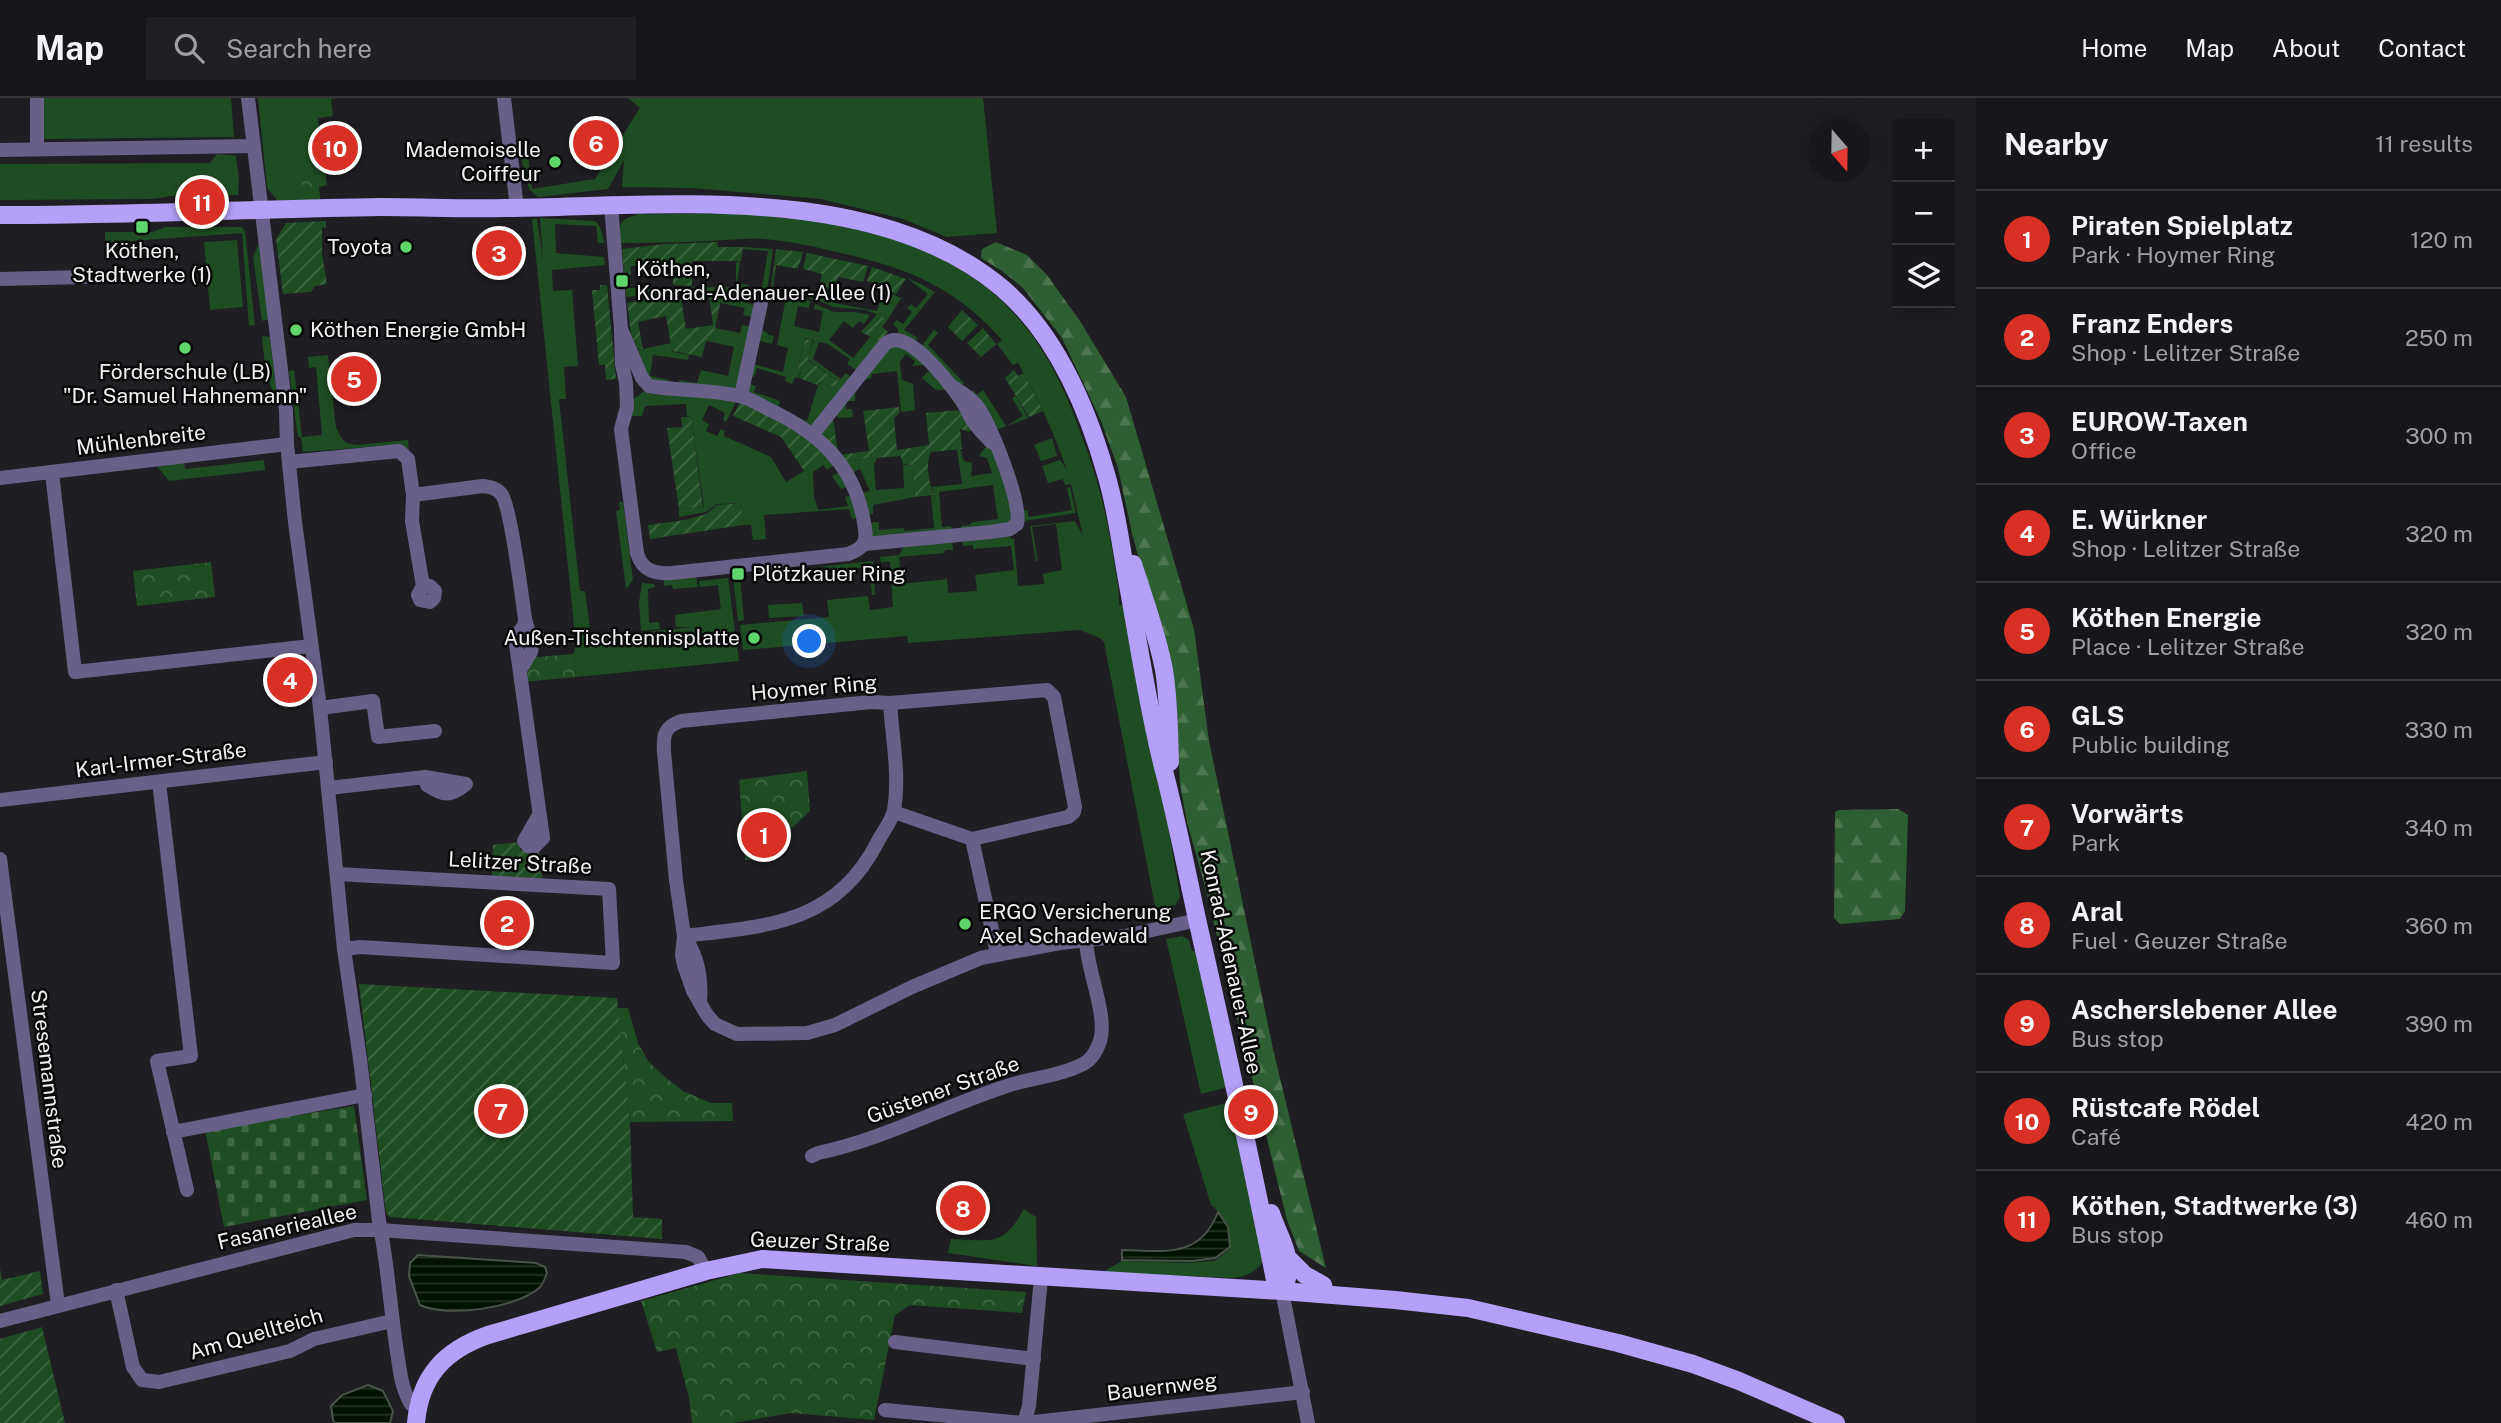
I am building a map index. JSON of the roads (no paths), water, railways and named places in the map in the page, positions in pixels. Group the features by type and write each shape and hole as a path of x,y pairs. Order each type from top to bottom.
{"main road":[{"name":"Konrad-Adenauer-Allee","path":"0,215 611,205 778,209 837,216 902,233 957,259 1002,288 1038,326 1053,349 1085,414 1106,473 1158,742 1247,1140 1275,1280 1282,1291"},
{"name":"Konrad-Adenauer-Allee","path":"1247,1140 1275,1225 1290,1260"},
{"name":"Geuzer Straße","path":"417,1414 422,1391 432,1373 447,1356 465,1344 706,1271 762,1259 1325,1294 1476,1310 1618,1343 1721,1374 1836,1423"},
{"path":"1282,1291 1290,1274 1290,1260"},
{"path":"1290,1260 1306,1275 1323,1285 1325,1294"}],"street":[{"path":"37,98 37,149"},
{"path":"248,98 320,708 344,949 365,1094 380,1230 403,1388 417,1414"},
{"path":"504,98 517,208"},
{"path":"0,150 254,146"},
{"path":"611,205 622,364 635,383 741,396 796,422 813,434 847,474 862,513 865,544"},
{"path":"0,279 85,277"},
{"path":"741,396 761,303"},
{"path":"635,383 621,429 637,553 639,561 647,570 659,574 672,573 848,554 860,550 865,544 990,532 1014,527 1018,521 1017,506 998,451 975,425 950,385 904,341 893,339 885,344 813,434"},
{"path":"627,407 640,393 658,387"},
{"name":"Mühlenbreite","path":"0,478 287,444"},
{"path":"289,462 399,451 408,459 413,495 412,521 423,586"},
{"path":"52,472 75,672 311,646"},
{"path":"413,495 483,486 500,492 507,511 525,619 524,626 515,636 539,815"},
{"path":"890,703 1047,690 1054,697 1074,802 1074,812 1068,817 972,839 894,812"},
{"path":"320,708 373,701 378,737 435,731"},
{"name":"Hoymer Ring","path":"851,703 890,703 895,760 894,812 871,855 824,904 773,925 684,936 663,737 666,730 681,721 851,703"},
{"name":"Karl-Irmer-Straße","path":"0,800 326,762"},
{"path":"328,788 425,777"},
{"path":"159,782 191,1056 157,1060 187,1190"},
{"path":"972,839 997,953"},
{"name":"Stresemannstraße","path":"0,859 58,1305"},
{"name":"Lelitzer Straße","path":"337,874 609,889 613,963 360,947 344,949"},
{"path":"684,936 696,953 701,989 700,1003 715,1024 737,1034 807,1033 835,1025 947,970 997,953 1125,936 1198,920"},
{"name":"Güstener Straße","path":"812,1156 861,1143 1006,1086 1084,1065 1095,1054 1101,1039 1102,1020 1091,979 1086,941"},
{"path":"173,1132 365,1094"},
{"name":"Fasanerieallee","path":"0,1321 342,1231 380,1230 686,1252 698,1258 706,1271"},
{"path":"885,1410 1024,1423 1029,1406 1041,1278"},
{"name":"Am Quellteich","path":"116,1290 133,1367 142,1380 159,1382 290,1351 314,1339 392,1321"},
{"path":"1282,1291 1308,1423"},
{"path":"895,1342 1034,1359"},
{"name":"Bauernweg","path":"1024,1423 1303,1392"}],"place":[{"name":"GLS","path":"596,143"},
{"name":"Rüstcafe Rödel","path":"335,148"},
{"name":"Mademoiselle Coiffeur","path":"555,162"},
{"name":"Köthen, Stadtwerke (3)","path":"202,202"},
{"name":"Köthen, Stadtwerke (1)","path":"142,227"},
{"name":"Toyota","path":"406,247"},
{"name":"EUROW-Taxen","path":"499,253"},
{"name":"Köthen, Konrad-Adenauer-Allee (1)","path":"622,281"},
{"name":"Köthen Energie GmbH","path":"296,330"},
{"name":"Förderschule (LB) \"Dr. Samuel Hahnemann\"","path":"185,348"},
{"name":"Köthen Energie","path":"354,379"},
{"name":"Plötzkauer Ring","path":"738,574"},
{"name":"Außen-Tischtennisplatte","path":"754,638"},
{"name":"E. Würkner","path":"290,680"},
{"name":"Piraten Spielplatz","path":"764,835"},
{"name":"Franz Enders","path":"507,923"},
{"name":"ERGO Versicherung Axel Schadewald","path":"965,924"},
{"name":"Vorwärts","path":"501,1111"},
{"name":"Ascherslebener Allee","path":"1251,1112"},
{"name":"Aral","path":"963,1208"}]}
